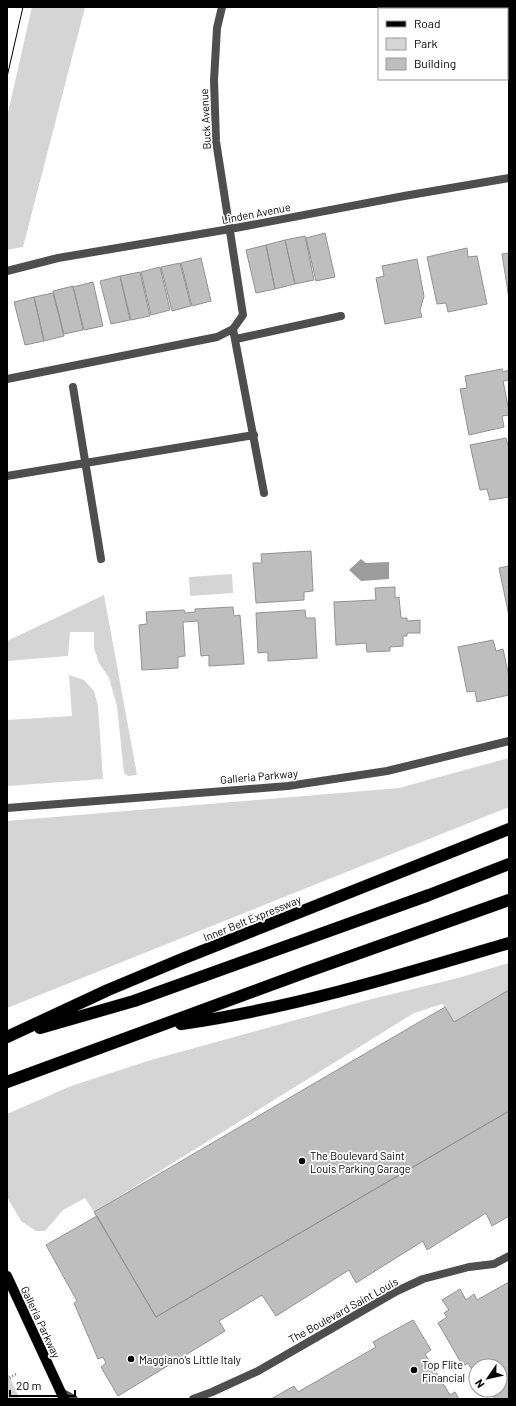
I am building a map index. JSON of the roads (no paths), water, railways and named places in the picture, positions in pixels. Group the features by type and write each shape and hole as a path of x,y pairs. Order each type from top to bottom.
{"highway":[{"name":"Inner Belt Expressway","path":"9,1036 108,990 182,959 509,829"},
{"path":"9,1036 134,1001 509,864"},
{"path":"7,1082 306,972 509,900"},
{"path":"156,1027 222,1018 278,1007 404,974 509,943"}],"main road":[{"name":"Galleria Parkway","path":"7,1276 62,1396"}],"street":[{"name":"Buck Avenue","path":"222,7 217,28 214,80 216,141 243,315 234,328"},
{"name":"Linden Avenue","path":"7,270 58,258 230,229 509,178"},
{"path":"236,339 341,316"},
{"path":"7,378 217,337 234,328 264,493"},
{"path":"73,387 101,558"},
{"path":"7,476 254,435"},
{"name":"Galleria Parkway","path":"7,808 288,786 387,770 509,741"},
{"name":"The Boulevard Saint Louis","path":"193,1399 258,1371 397,1291 423,1279 469,1267 494,1264 509,1256"},
{"path":"62,1396 74,1399"}],"tram line":[{"path":"7,77 23,7"}],"place":[{"name":"The Boulevard Saint Louis Parking Garage","path":"302,1161"},
{"name":"Maggiano's Little Italy","path":"131,1359"},
{"name":"Top Flite Financial","path":"414,1370"}]}
